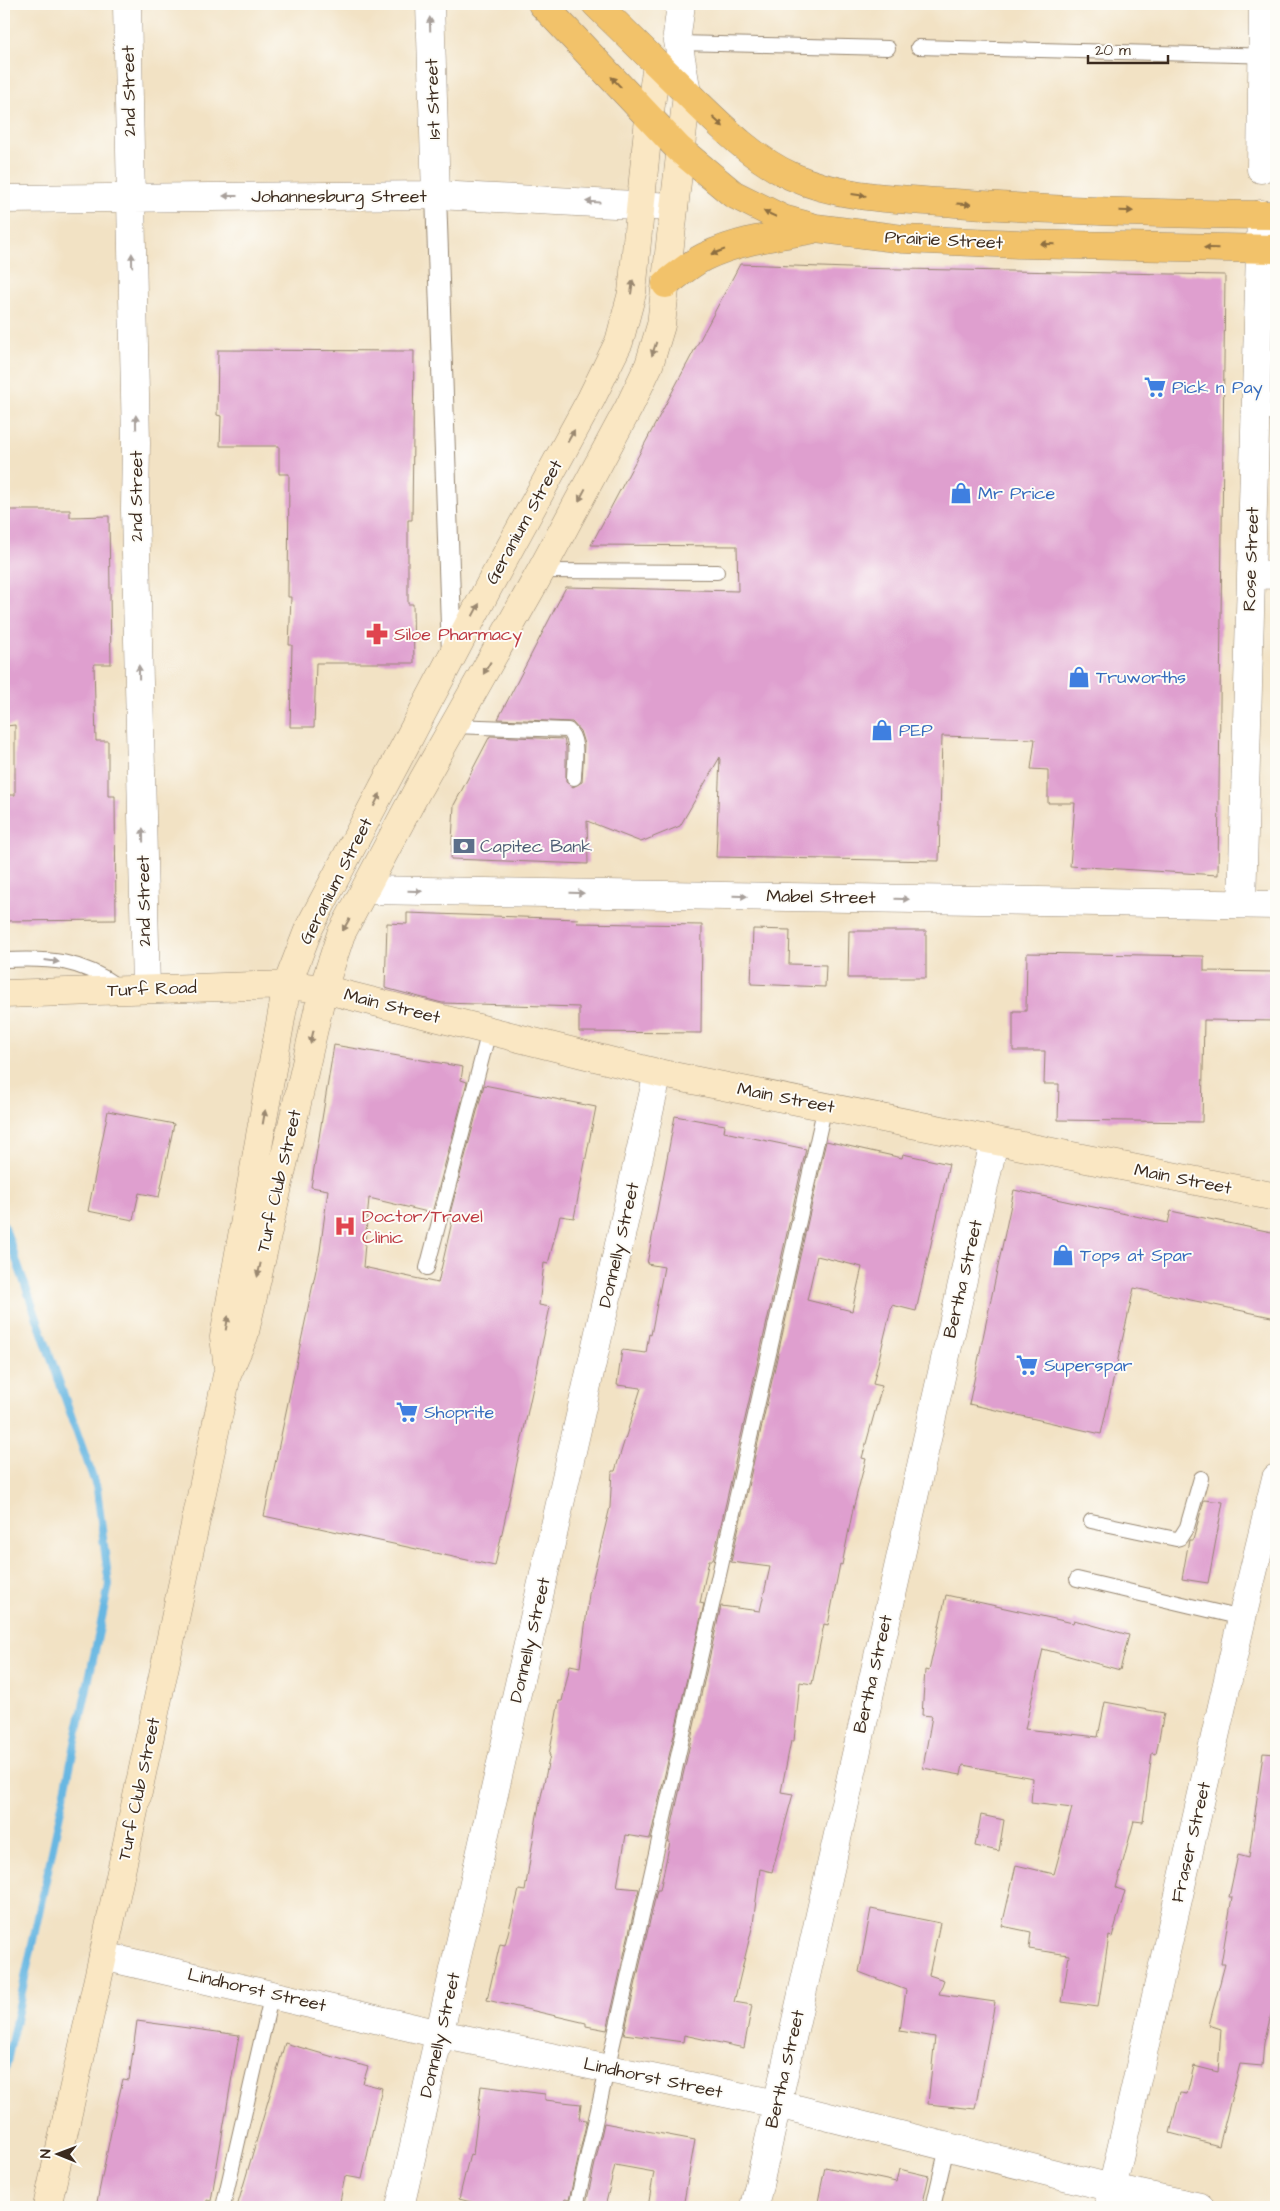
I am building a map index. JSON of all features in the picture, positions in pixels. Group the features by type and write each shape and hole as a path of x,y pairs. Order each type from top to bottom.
{"main road":[{"name":"Prairie Street","path":"542,4 679,149 733,194 783,219 816,228 912,239 1019,244 1268,249"},
{"name":"Prairie Street","path":"596,4 687,93 755,155 791,176 820,187 855,195 994,206 1135,212 1269,214"},
{"name":"Geranium Street","path":"303,987 309,928 452,654 591,399 619,342 632,293 649,118 657,64"},
{"name":"Geranium Street","path":"303,987 341,934 366,890 418,789 541,571 629,407 648,365 661,325 679,149 687,93"},
{"path":"666,284 703,258 722,250 746,242 816,228"},
{"name":"Turf Road","path":"4,994 134,989 303,987"},
{"name":"Main Street","path":"303,987 658,1073 994,1142 1276,1197"},
{"name":"Turf Club Street","path":"47,2207 103,1956 228,1371 244,1336 303,987"},
{"name":"Turf Club Street","path":"228,1371 224,1337 303,987"}],"street":[{"name":"2nd Street","path":"127,4 136,443 134,989"},
{"name":"1st Street","path":"430,4 436,195"},
{"name":"Geranium Street","path":"681,4 678,39 687,93"},
{"path":"1261,169 1270,56 1263,4"},
{"name":"Geranium Street","path":"657,64 678,39"},
{"name":"Johannesburg Street","path":"4,199 436,195 674,207"},
{"path":"436,195 452,654"},
{"name":"Rose Street","path":"1242,904 1263,574 1269,214"},
{"name":"Mabel Street","path":"366,890 1276,905"},
{"name":"Donnelly Street","path":"400,2207 658,1073"},
{"name":"Bertha Street","path":"754,2207 994,1142"},
{"name":"Fraser Street","path":"1110,2198 1242,1618 1276,1478"},
{"name":"Lindhorst Street","path":"103,1956 272,1993 440,2034 777,2104 947,2147 1110,2198 1200,2207"}],"lane":[{"path":"678,39 888,48"},
{"path":"918,47 1270,56"},
{"path":"541,571 717,572"},
{"path":"453,726 568,730 573,734 575,742 574,778"},
{"path":"4,960 38,959 85,967 134,989"},
{"path":"427,1268 489,1031"},
{"path":"576,2207 825,1106"},
{"path":"1091,1521 1176,1539 1180,1538 1187,1527 1201,1478"},
{"path":"1077,1579 1242,1618"},
{"path":"223,2207 272,1993"},
{"path":"933,2207 947,2147"}],"building":[{"path":"740,264 848,268 1225,275 1218,875 1070,866 1075,803 1048,803 1048,770 1031,769 1035,739 942,736 939,861 716,857 720,757 680,826 641,842 587,821 588,864 451,859 454,805 490,736 564,739 566,747 566,782 573,787 582,782 584,744 580,731 572,722 498,719 566,587 738,591 737,546 591,545"},
{"path":"218,350 414,351 412,520 408,520 408,604 413,604 414,663 316,663 314,727 290,727 292,645 289,645 291,597 288,597 289,474 279,474 279,446 220,446 221,416 217,415"},
{"path":"4,510 70,510 70,517 109,516 111,664 94,664 96,741 108,741 108,796 115,796 116,920 4,921 4,863 8,863 8,818 4,818 4,795 15,795 15,725 6,726"},
{"path":"407,913 578,919 577,923 702,925 701,1033 579,1032 579,1007 442,1003 385,988 387,923 407,924"},
{"path":"753,929 790,930 789,964 826,965 825,987 751,984"},
{"path":"849,931 926,931 926,978 848,978"},
{"path":"1027,953 1204,956 1204,971 1276,972 1276,1021 1204,1020 1202,1122 1058,1120 1059,1084 1044,1084 1045,1051 1013,1051 1013,1011 1026,1011"},
{"path":"334,1045 463,1067 461,1080 467,1082 432,1213 369,1198 363,1267 438,1283 453,1217 449,1217 484,1085 596,1107 574,1218 560,1216 548,1264 544,1263 539,1305 550,1307 495,1566 264,1516 320,1251 328,1190 311,1187"},
{"path":"108,1111 174,1124 159,1197 139,1193 133,1220 88,1211"},
{"path":"675,1116 725,1125 724,1132 806,1149 713,1560 709,1560 700,1603 704,1604 650,1839 626,1835 617,1887 639,1889 607,2030 586,2026 586,2023 487,2000 500,1944 505,1945 519,1890 525,1891 537,1815 559,1701 562,1701 570,1665 580,1667 589,1594 610,1507 612,1471 615,1471 641,1388 617,1385 622,1350 646,1353 649,1334 651,1335 664,1267 647,1264"},
{"path":"826,1141 902,1158 903,1154 949,1164 916,1311 892,1305 873,1384 882,1386 862,1458 866,1459 853,1509 842,1565 840,1564 828,1625 824,1624 812,1684 800,1682 794,1741 791,1741 781,1792 793,1794 772,1872 760,1869 753,1924 734,2002 752,2005 744,2048 684,2035 683,2042 624,2034 657,1890 660,1890 670,1842 668,1842 721,1606 760,1611 770,1567 731,1562","holes":["817,1256 862,1267 852,1311 807,1300"]},
{"path":"1014,1190 1168,1223 1171,1211 1276,1233 1276,1318 1134,1288 1101,1434 969,1404"},
{"path":"1204,1500 1223,1502 1208,1583 1182,1579 1189,1540 1193,1540"},
{"path":"946,1595 1073,1623 1074,1620 1129,1635 1120,1670 1043,1649 1025,1729 1098,1737 1105,1702 1164,1713 1156,1754 1152,1753 1143,1822 1134,1821 1116,1888 1125,1891 1112,1937 1109,1936 1098,2007 1062,2002 1069,1955 1029,1949 1031,1932 1002,1926 1016,1865 1054,1874 1072,1808 1031,1803 1033,1778 963,1765 961,1775 923,1768 932,1716 922,1715 925,1670 929,1671"},
{"path":"1263,1753 1276,1754 1276,1995 1264,2043 1262,2066 1240,2064 1219,2146 1170,2133 1180,2093 1187,2094 1194,2066 1218,2072 1221,2029 1209,2025 1225,1964 1221,1964 1232,1897 1229,1897 1238,1855 1249,1858"},
{"path":"981,1815 1004,1820 999,1851 975,1846"},
{"path":"871,1909 940,1923 929,1975 944,1980 939,1994 995,2002 975,2109 928,2104 935,2037 900,2031 906,1990 859,1972"},
{"path":"137,2021 239,2035 211,2201 207,2200 206,2207 96,2207 123,2079 129,2080"},
{"path":"285,2043 368,2067 363,2083 382,2088 362,2179 345,2176 339,2207 237,2207"},
{"path":"481,2086 545,2094 545,2100 581,2104 579,2119 587,2120 569,2200 565,2199 563,2207 491,2207 459,2199 470,2154 473,2155"},
{"path":"604,2123 695,2140 683,2207 648,2207 654,2172 615,2165 605,2207 586,2204"},
{"path":"825,2167 896,2182 899,2169 929,2176 922,2207 817,2207"}],"waterway":[{"path":"4,1225 97,1489 109,1585 4,2076"}],"place":[{"name":"Pick n Pay","path":"1155,387"},
{"name":"Mr Price","path":"961,493"},
{"name":"Siloe Pharmacy","path":"377,634"},
{"name":"Truworths","path":"1079,677"},
{"name":"PEP","path":"882,730"},
{"name":"Capitec Bank","path":"464,846"},
{"name":"Doctor/Travel Clinic","path":"345,1226"},
{"name":"Tops at Spar","path":"1063,1255"},
{"name":"Superspar","path":"1027,1365"},
{"name":"Shoprite","path":"407,1412"}]}
